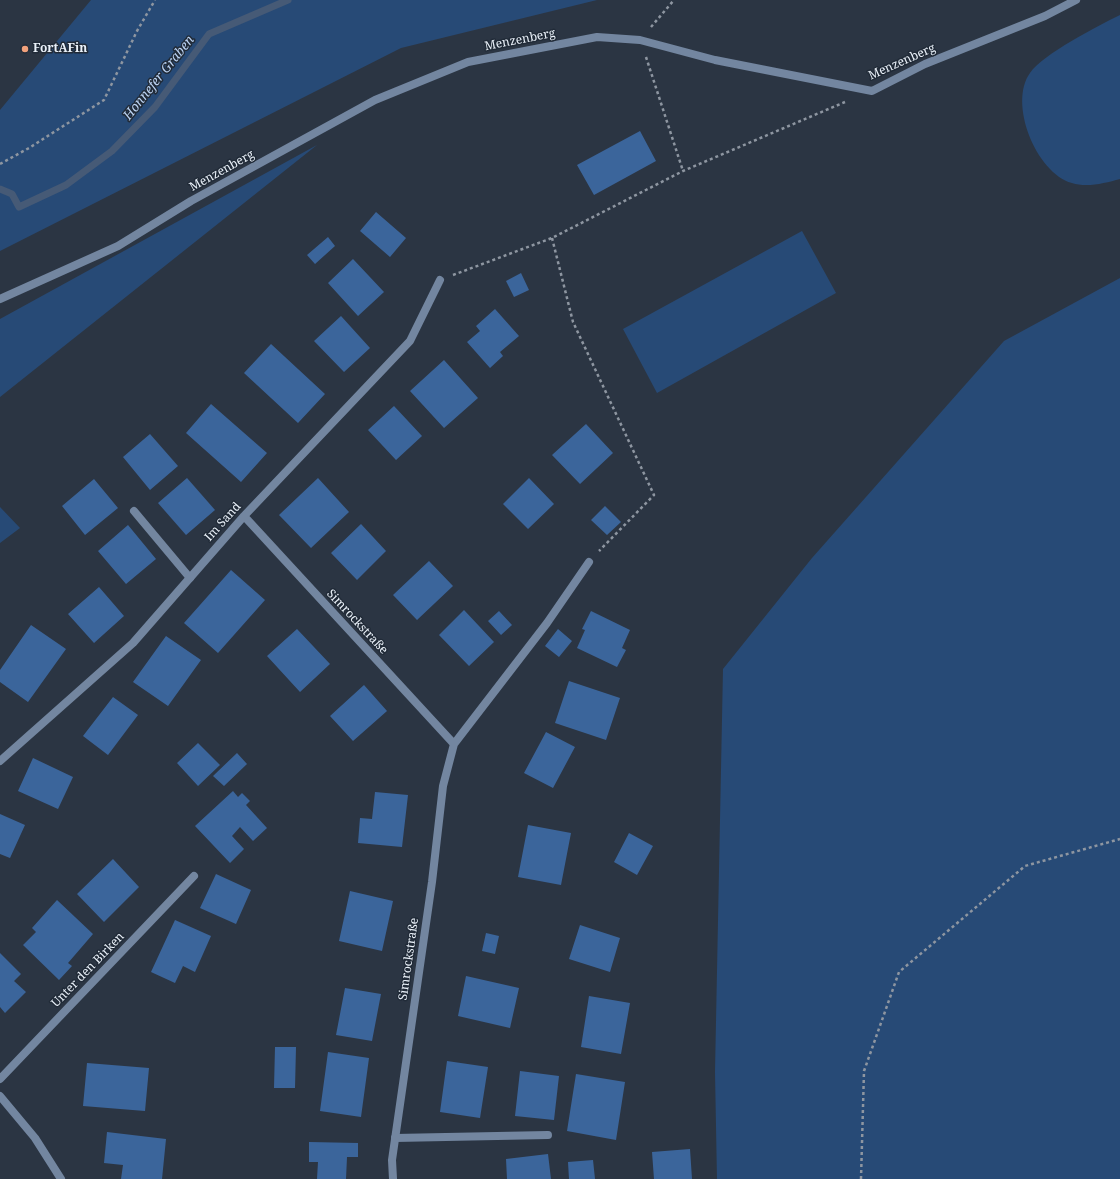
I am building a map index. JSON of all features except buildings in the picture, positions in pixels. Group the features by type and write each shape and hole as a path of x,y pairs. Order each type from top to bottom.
{"street":[{"name":"Menzenberg","path":"0,299 118,246 192,201 375,100 468,62 597,37 640,40 715,60 872,91 925,64 1045,16 1076,0"},
{"name":"Im Sand","path":"0,761 133,643 244,516 410,341 440,280"},
{"path":"134,511 190,578"},
{"name":"Simrockstraße","path":"244,516 454,744"},
{"name":"Simrockstraße","path":"393,1179 392,1160 432,882 443,786 454,744 547,623 589,562"},
{"name":"Unter den Birken","path":"0,1079 194,876"},
{"path":"0,1096 35,1138 61,1179"},
{"path":"395,1138 548,1135"}],"path":[{"path":"0,164 104,100 136,31 155,0"},
{"path":"674,0 640,40 683,170"},
{"path":"440,280 552,238 683,170 872,91"},
{"path":"552,238 573,322 654,495 589,562"},
{"path":"861,1179 864,1072 899,972 1025,866 1120,839"}],"shaded area":[{"path":"91,0 597,0 401,48 0,251 0,110"},
{"path":"1120,15 1120,179 1090,185 1072,183 1059,177 1047,166 1037,152 1029,136 1024,118 1022,101 1024,86 1030,73 1046,57 1098,26"},
{"path":"317,145 0,397 0,319"},
{"path":"802,231 836,293 657,393 623,329"},
{"path":"1120,278 1120,1179 717,1179 715,1072 723,669 812,558 1004,341"},
{"path":"0,507 20,528 0,543"}],"waterway":[{"name":"Honnefer Graben","path":"0,189 12,194 19,207 66,185 112,151 155,107 209,34 288,0"}],"place":[{"name":"FortAFin","path":"25,49"}]}
